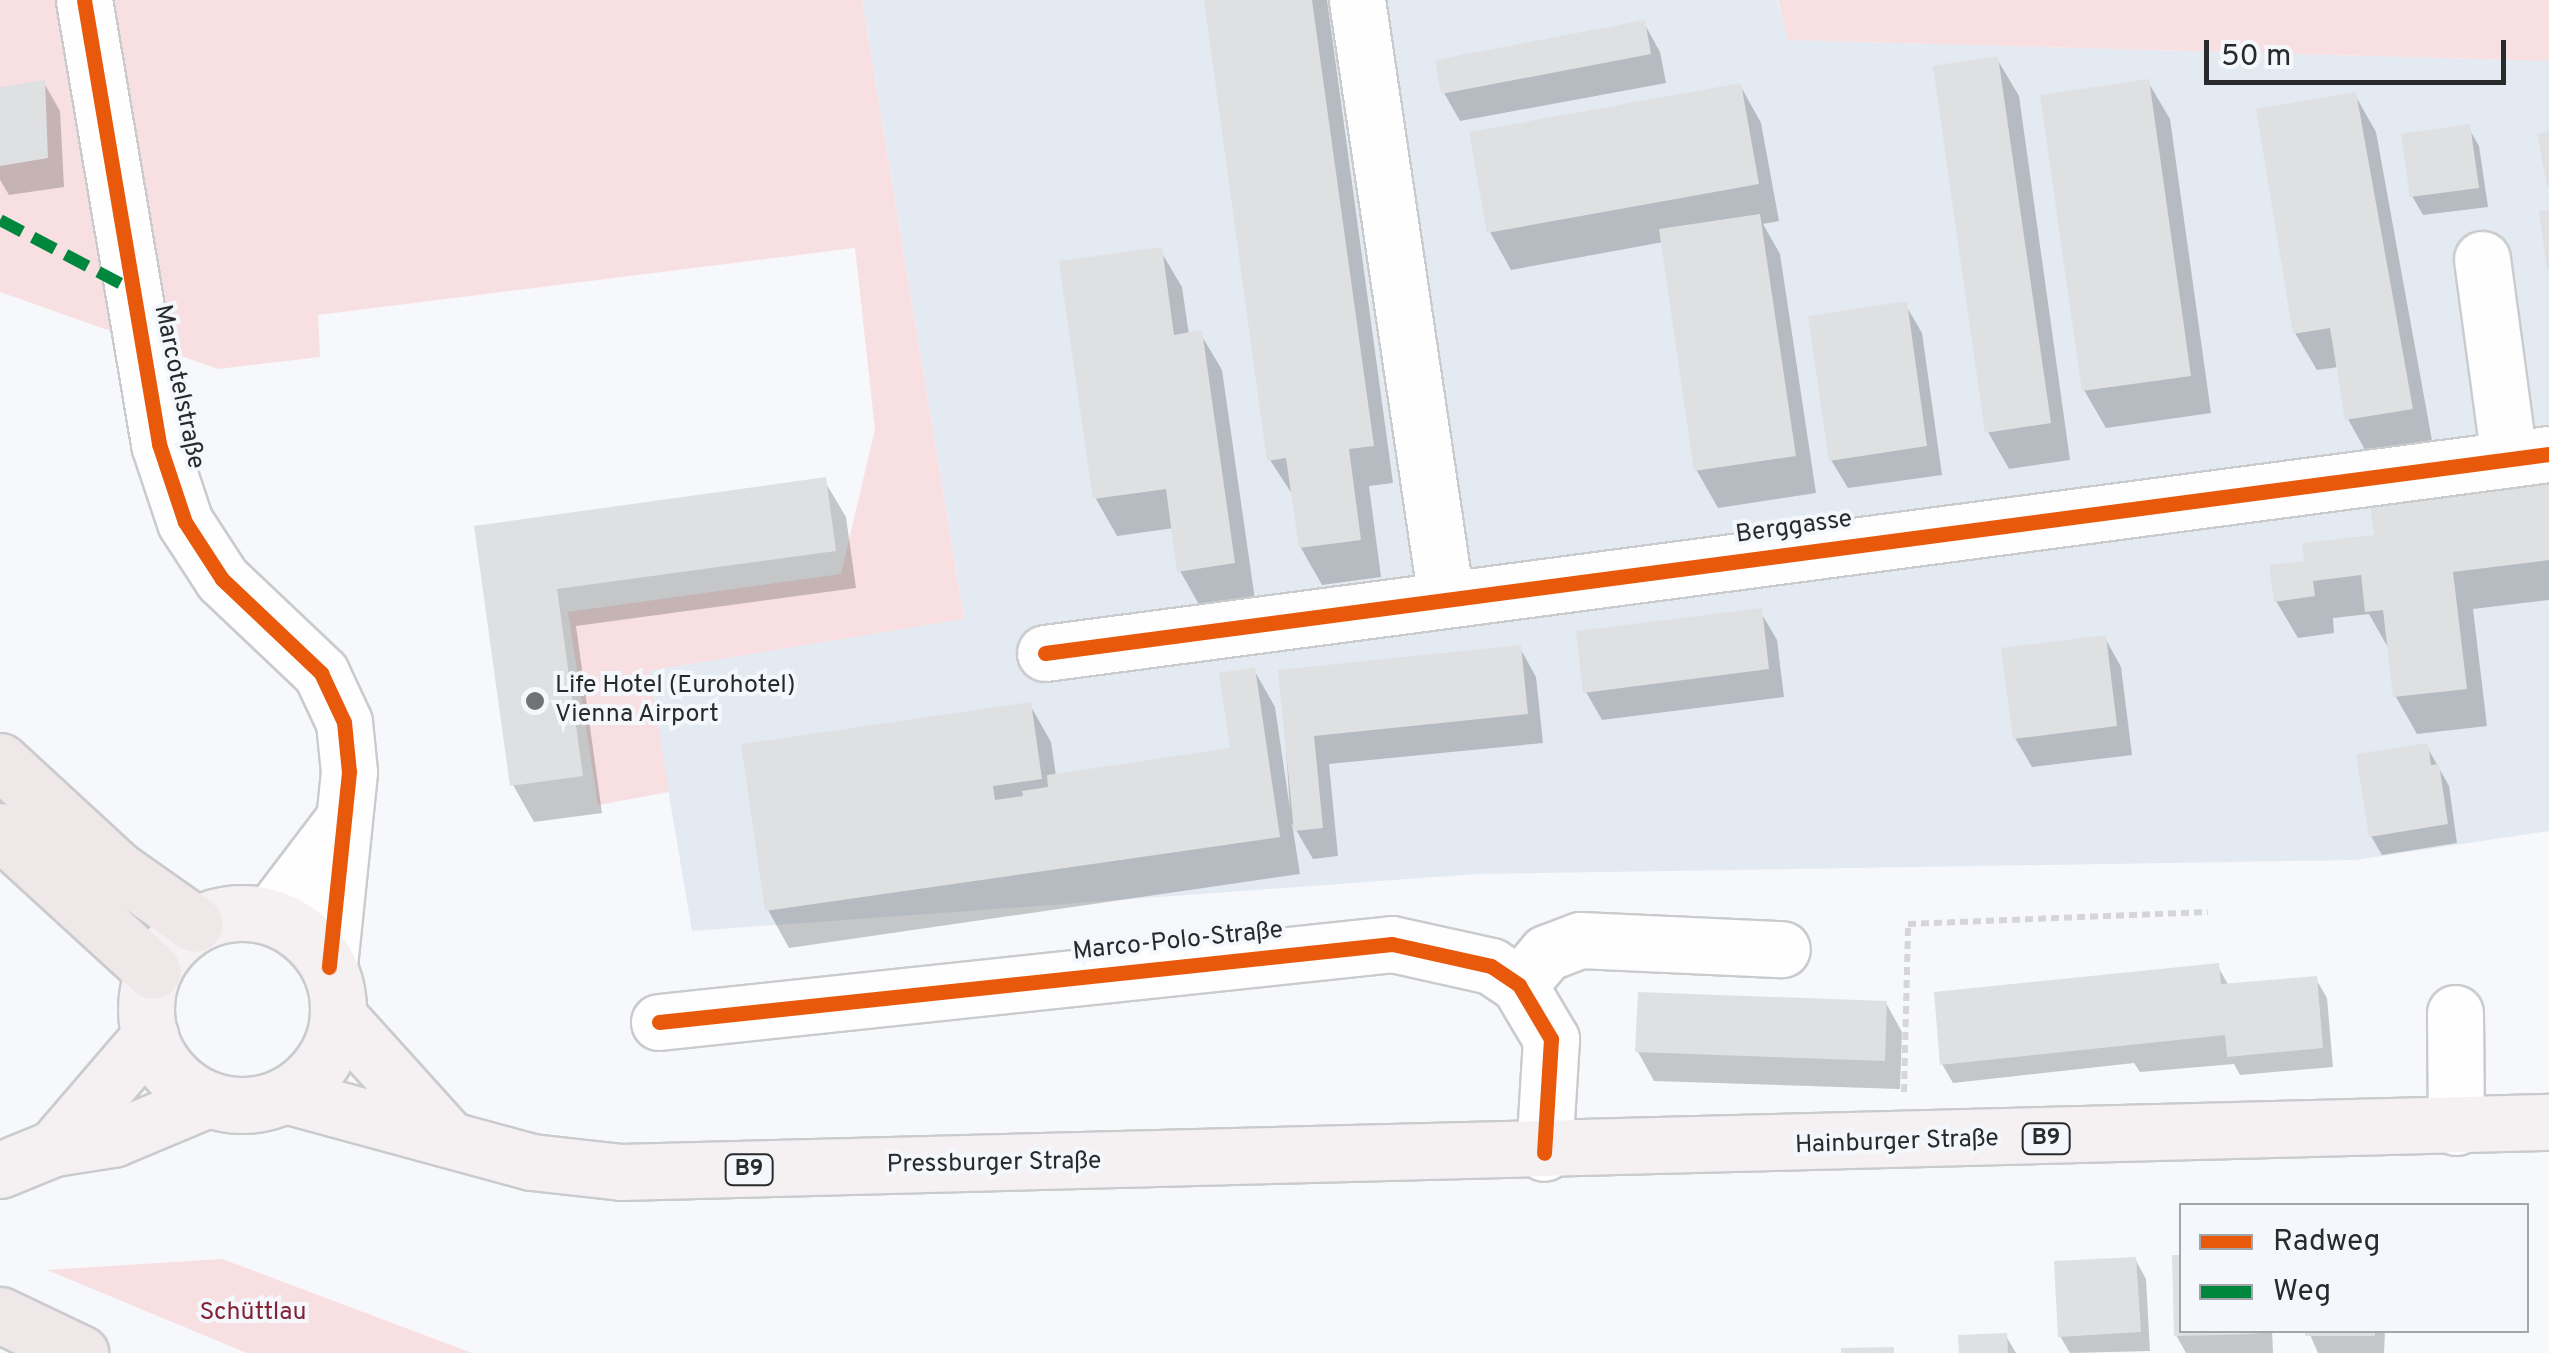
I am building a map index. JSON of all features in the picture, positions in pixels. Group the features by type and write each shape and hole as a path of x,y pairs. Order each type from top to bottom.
{"highway":[{"path":"0,761 117,869 195,924"},
{"path":"0,830 153,972"},
{"path":"0,1316 80,1353"}],"main road":[{"path":"208,1099 172,1074 150,1036 153,972 170,944 195,924 244,912 270,916 294,927 334,991 449,1139"},
{"path":"285,1095 322,1062 334,991"},
{"name":"B9","path":"54,1148 150,1036"},
{"name":"B9","path":"0,1170 54,1148 113,1139 208,1099 247,1104 285,1095"},
{"name":"Pressburger Straße","path":"285,1095 532,1162 621,1172 1544,1153"},
{"name":"Hainburger Straße","path":"1544,1153 2549,1122"}],"street":[{"name":"Marcotelstraße","path":"84,0 160,444 185,522 222,579 321,673 344,722 349,772 342,821 334,991"},
{"path":"1356,0 1446,600"},
{"path":"2482,259 2529,457"},
{"name":"Berggasse","path":"1045,652 2529,457"},
{"name":"Marcotelstraße","path":"270,916 342,821"},
{"path":"1544,1153 1551,1039 1519,985 1546,953 1580,940 1782,949"},
{"name":"Marco-Polo-Straße","path":"659,1022 1392,944 1491,966 1519,985"},
{"path":"2455,1014 2456,1127"}],"path":[{"path":"1902,1142 1908,924 2208,912"}],"shaded area":[{"path":"862,0 1777,0 1789,40 2549,61 2549,831 2355,860 1476,874 692,931 648,671 964,618"}],"green space":[{"path":"0,0 862,0 964,619 649,671 669,792 598,805 568,612 841,574 875,429 855,248 318,315 320,357 218,369 0,292"},
{"path":"1778,0 2549,0 2549,61 1788,40"},
{"name":"Schüttlau","path":"222,1259 472,1353 247,1353 47,1270"}],"building":[{"path":"1204,0 1312,0 1374,446 1349,449 1361,540 1299,548 1286,458 1267,461"},
{"path":"1645,20 1651,54 1441,94 1435,60"},
{"path":"1998,56 2051,423 1985,433 1933,66"},
{"path":"2149,79 2191,376 2082,391 2040,95"},
{"path":"45,80 48,158 0,166 0,87"},
{"path":"1741,83 1759,184 1487,233 1469,132"},
{"path":"2356,92 2413,409 2345,420 2330,328 2293,334 2256,109"},
{"path":"2470,124 2479,188 2410,197 2401,134"},
{"path":"2549,131 2549,186 2547,186 2537,134"},
{"path":"2549,210 2549,270 2547,270 2539,211"},
{"path":"1760,214 1796,456 1694,471 1659,229"},
{"path":"1162,247 1174,335 1202,330 1235,563 1177,572 1166,489 1093,499 1059,261"},
{"path":"1907,301 1927,446 1829,461 1808,316"},
{"name":"Life Hotel (Eurohotel) Vienna Airport","path":"826,477 836,551 557,589 583,776 510,786 474,526"},
{"path":"2549,484 2549,560 2453,572 2467,689 2393,697 2383,610 2365,612 2361,575 2313,581 2315,596 2274,602 2269,565 2304,561 2302,543 2374,535 2370,506"},
{"path":"1762,608 1769,669 1583,693 1576,631"},
{"path":"2106,635 2117,726 2013,739 2001,648"},
{"path":"1521,645 1528,714 1314,736 1323,828 1294,831 1278,670"},
{"path":"1255,667 1280,837 765,911 741,744 1031,702 1042,779 993,786 995,800 1023,796 1022,791 1048,787 1047,775 1230,748 1219,673"},
{"path":"2428,743 2431,765 2439,764 2448,824 2369,837 2356,754"},
{"path":"2219,963 2221,984 2317,976 2323,1048 2227,1057 2225,1035 1940,1065 1934,992"},
{"path":"1638,992 1887,1001 1885,1061 1635,1052"},
{"path":"2172,1255 2179,1255 2179,1333 2263,1334 2174,1336"},
{"path":"2136,1257 2141,1332 2058,1337 2054,1261"},
{"path":"2007,1333 2008,1353 1959,1353 1958,1335"},
{"path":"2305,1333 2375,1333 2375,1336"},
{"path":"1894,1347 1894,1353 1841,1353 1841,1348"}],"marked path":[{"path":"0,220 133,290"}],"cycle path":[{"path":"84,0 159,444 185,522 222,579 321,673 344,722 349,772 329,967"},
{"path":"1045,653 2549,454"},
{"path":"659,1022 1392,944 1491,966 1519,985 1551,1039 1544,1153"}],"place":[{"name":"Life Hotel (Eurohotel) Vienna Airport","path":"535,701"}]}
